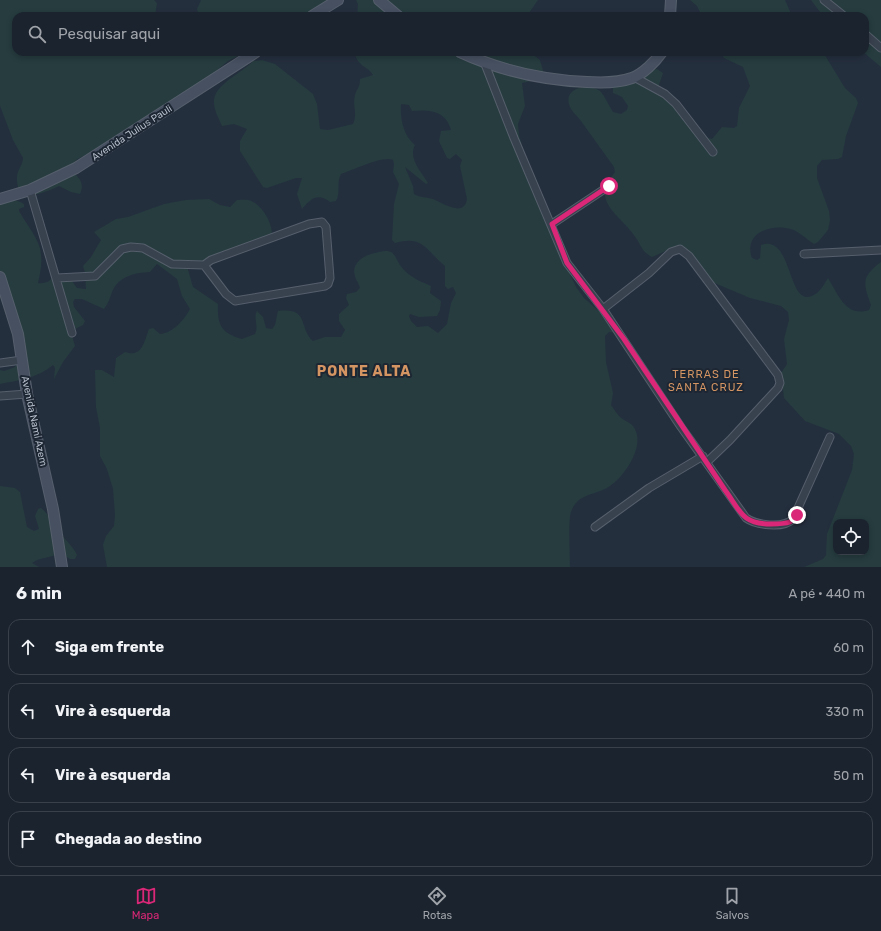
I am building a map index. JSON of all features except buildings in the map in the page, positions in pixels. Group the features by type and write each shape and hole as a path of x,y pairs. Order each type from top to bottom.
{"street":[{"path":"318,12 338,0"},
{"path":"379,0 393,12"},
{"path":"670,0 670,12"},
{"path":"824,0 839,12"},
{"path":"869,38 881,48"},
{"name":"Avenida Julius Pauli","path":"0,199 30,190 76,168 250,56"},
{"path":"468,56 485,64 538,78 601,83 622,81 634,77 658,56"},
{"path":"485,64 514,138 552,224 567,263 603,309 746,518 755,523 790,522 797,515 830,437"},
{"path":"634,77 665,94 676,104 713,152"},
{"path":"552,224 609,186"},
{"path":"30,190 72,333"},
{"path":"57,278 95,276 122,249 131,247 143,248 172,264 204,265 211,260 309,224 322,222 326,227 330,278 328,284 325,286 235,301 226,294 204,265"},
{"path":"595,527 649,488 705,459 730,440 778,388 780,383 778,375 689,256 680,249 671,252 649,273 603,309"},
{"path":"804,254 881,250"},
{"name":"Avenida Nami Azem","path":"0,277 18,334 27,394 53,509 62,567"},
{"path":"0,363 22,360"},
{"path":"0,396 27,394"}],"green space":[{"path":"0,0 154,0 157,3 156,12 12,12 12,56 238,56 228,61 204,81 180,95 121,136 76,160 73,172 82,184 80,194 71,192 59,186 46,192 32,195 25,194 21,191 18,185 17,176 23,158 13,140 0,106"},
{"path":"201,0 332,0 310,12 198,12 197,9"},
{"path":"356,0 538,0 530,12 357,12 358,4"},
{"path":"690,0 785,0 790,12 700,12 697,6"},
{"path":"811,0 881,0 881,67 868,56 869,12 820,12"},
{"path":"356,56 535,56 540,60 544,74 539,79 522,83 525,106 518,124 519,135 527,163 532,192 554,231 564,261 576,287 584,298 609,320 617,333 609,332 605,336 606,362 613,393 611,405 623,420 633,426 637,433 636,450 632,459 622,475 610,486 588,495 578,501 574,506 570,516 570,567 107,567 103,545 106,536 114,526 115,515 113,489 107,469 100,456 100,428 96,407 95,370 102,370 114,377 116,358 125,352 135,353 139,351 144,344 149,329 153,328 160,334 174,329 190,309 182,296 177,279 157,264 150,272 128,276 119,282 112,292 104,309 82,299 75,299 73,302 74,307 85,321 83,325 73,330 72,336 75,346 63,362 54,379 55,368 53,365 34,376 0,384 0,370 4,371 15,367 21,356 19,328 0,272 0,201 10,200 24,204 24,207 19,209 19,211 39,244 41,252 41,271 38,283 48,282 55,274 64,274 77,288 86,289 83,266 91,257 101,240 94,232 116,219 128,217 164,204 186,200 209,199 220,205 230,207 237,200 250,200 262,209 269,220 272,232 270,243 252,248 240,254 219,254 198,264 187,266 193,287 218,304 220,323 225,331 242,339 255,334 257,311 263,317 266,328 272,329 275,325 278,311 288,311 295,312 299,315 313,341 325,337 341,337 345,330 339,321 339,314 349,305 346,298 347,294 356,292 360,288 355,278 354,268 360,259 367,255 387,251 394,254 401,267 406,272 431,286 430,293 441,301 440,310 437,316 419,317 410,314 409,316 411,321 417,327 428,326 438,333 447,324 451,303 456,293 453,287 448,289 445,286 445,266 428,250 412,241 395,243 392,240 394,204 399,184 393,172 393,160 389,159 376,161 341,174 336,201 330,202 318,197 309,202 302,209 297,194 302,178 296,178 267,188 263,187 240,151 240,141 247,129 234,124 222,126 215,109 215,97 223,85 253,61 262,60 275,64 313,94 317,104 320,129 328,130 353,124 355,117 354,99 360,84 360,79 373,75","holes":["401,104 409,105 412,111 431,111 441,115 449,124 451,130 441,131 439,141 447,158 450,159 456,154 462,160 460,166 467,199 462,208 453,208 433,199 414,194 413,186 405,167 426,184 428,183 414,160 413,150 415,145 405,132 401,115"]},
{"path":"723,56 825,56 845,88 856,98 858,103 846,136 842,157 838,159 822,160 817,166 817,178 829,211 830,220 828,230 818,242 814,244 791,229 767,229 760,232 755,237 751,242 750,250 752,258 757,260 760,258 761,245 772,245 780,251 800,294 807,297 817,293 828,278 844,303 854,311 861,312 869,310 871,305 865,286 867,276 874,267 881,262 881,567 804,567 823,559 826,555 827,534 852,470 854,454 851,446 839,434 805,421 784,398 781,373 787,364 784,339 789,320 788,312 781,306 750,298 712,282 691,260 678,253 666,251 652,257 648,255 629,228 609,206 605,193 606,185 615,172 614,167 570,107 568,98 574,90 590,87 600,91 613,112 621,114 627,110 628,106 622,97 613,93 613,88 647,71 657,69 663,73 659,85 661,90 692,126 706,137 712,139 722,127 734,128 737,126 739,108 750,86 743,67 724,58"},
{"path":"0,486 15,488 20,492 27,527 34,531 39,529 35,516 38,509 41,508 77,555 75,559 70,559 61,553 32,563 39,567 0,567"}],"district":[{"name":"PONTE ALTA","path":"364,371"},
{"name":"TERRAS DE SANTA CRUZ","path":"706,380"}],"route":[{"path":"609,186 552,224 567,263 603,309 725,490 746,518 755,523 780,524 790,522 797,515"}]}
